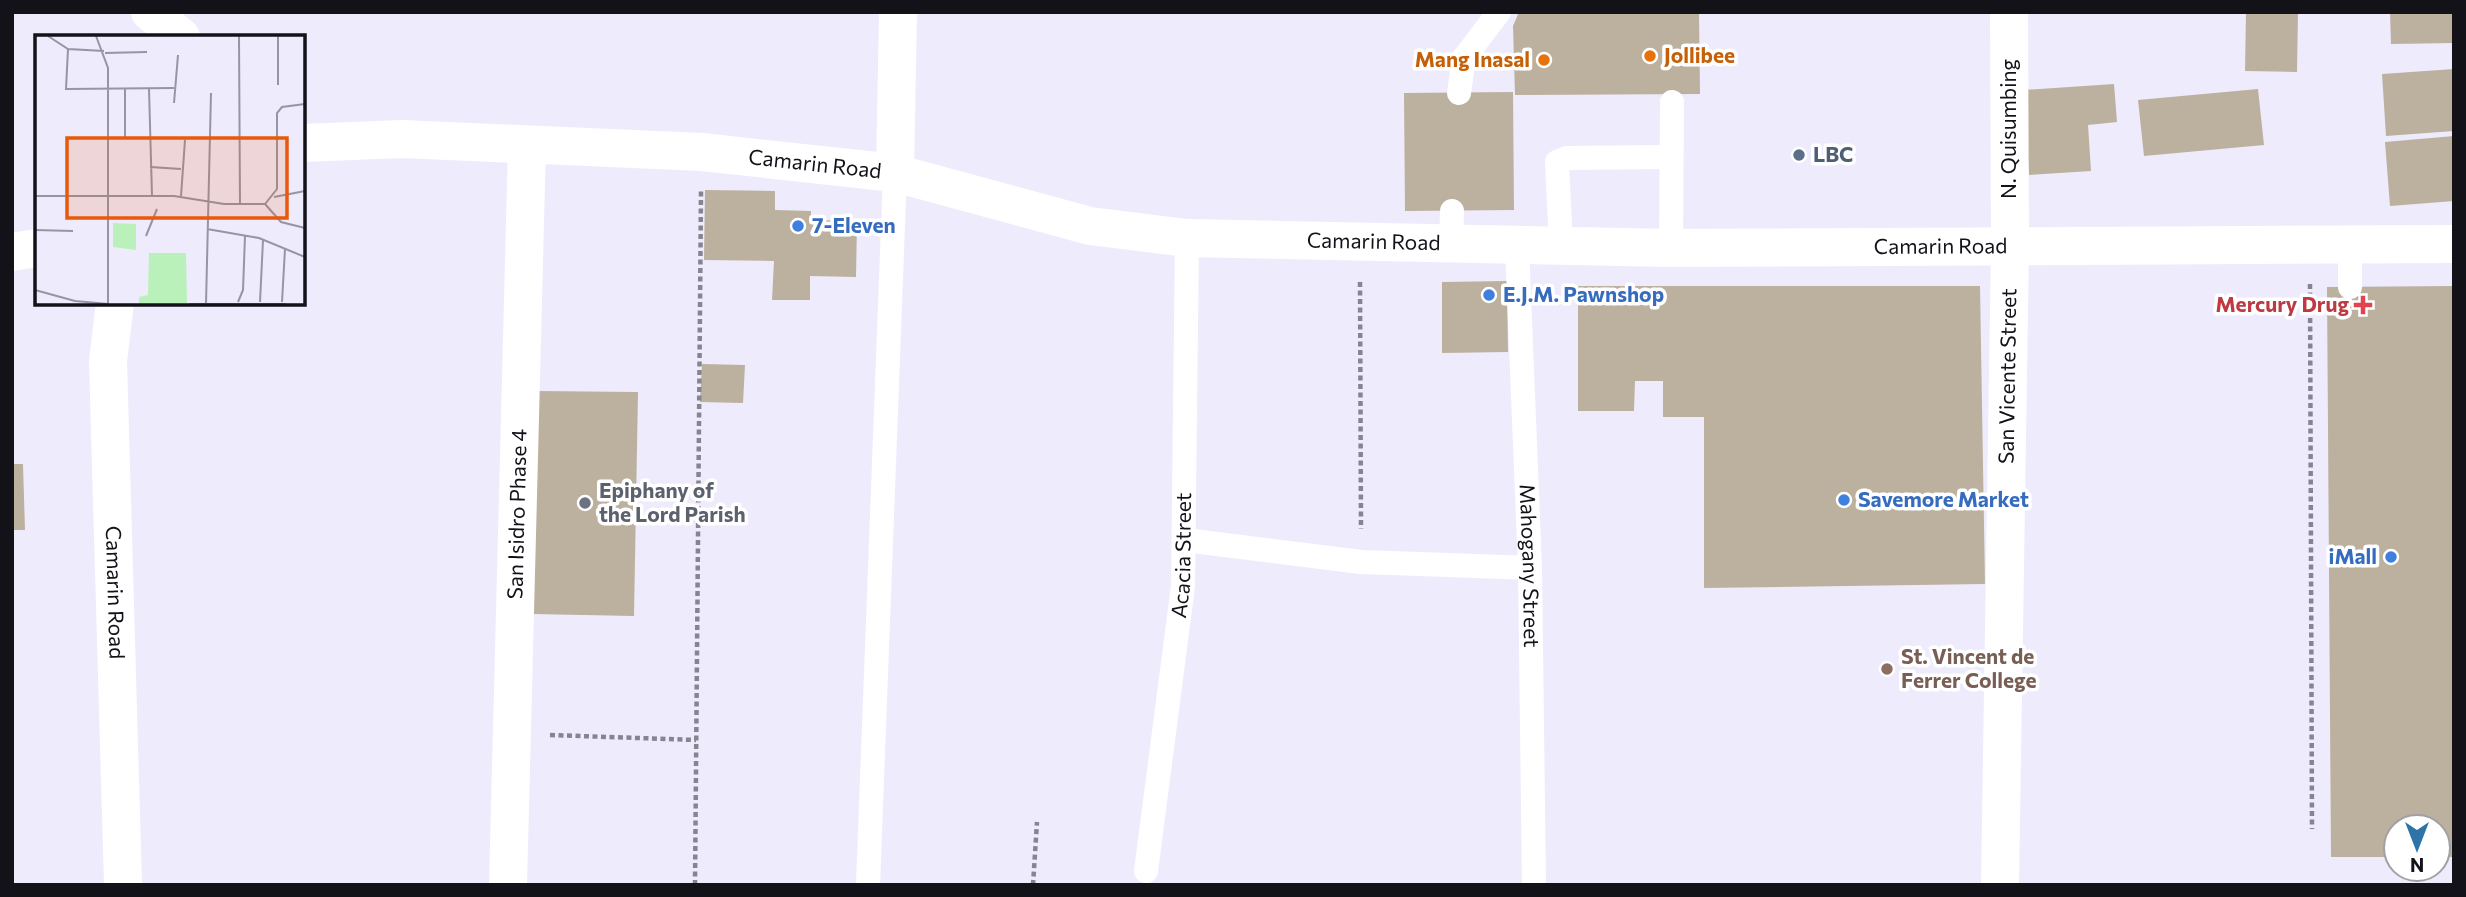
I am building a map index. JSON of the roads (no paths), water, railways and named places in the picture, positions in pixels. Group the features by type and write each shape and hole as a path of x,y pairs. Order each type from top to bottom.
{"main road":[{"path":"150,12 179,35"},
{"path":"895,173 898,12"},
{"name":"N. Quisumbing","path":"2009,12 2010,246"},
{"name":"Camarin Road","path":"304,143 402,139 702,152 895,173 1090,226 1187,237 1360,243 1452,228 1517,246 1671,248 2454,244"},
{"name":"San Isidro Phase 4","path":"508,885 527,145"},
{"name":"San Vicente Street","path":"2000,885 2010,246"},
{"path":"12,251 35,248"},
{"name":"Camarin Road","path":"115,304 108,360 123,885"}],"lane":[{"path":"1459,93 1464,58 1499,12"},
{"path":"1671,248 1672,102"},
{"path":"1561,246 1558,162 1567,158 1671,157"},
{"path":"868,885 895,173"},
{"name":"Acacia Street","path":"1146,871 1180,627 1185,540 1183,452 1187,237"},
{"path":"2350,245 2350,287"},
{"name":"Mahogany Street","path":"1517,246 1530,568 1534,885"},
{"path":"1185,540 1361,562 1530,568"}],"place":[{"name":"Jollibee","path":"1650,56"},
{"name":"Mang Inasal","path":"1544,60"},
{"name":"LBC","path":"1799,155"},
{"name":"7-Eleven","path":"798,226"},
{"name":"E.J.M. Pawnshop","path":"1489,295"},
{"name":"Mercury Drug","path":"2363,305"},
{"name":"Savemore Market","path":"1844,500"},
{"name":"Epiphany of the Lord Parish","path":"585,503"},
{"name":"iMall","path":"2391,557"},
{"name":"St. Vincent de Ferrer College","path":"1887,669"}]}
